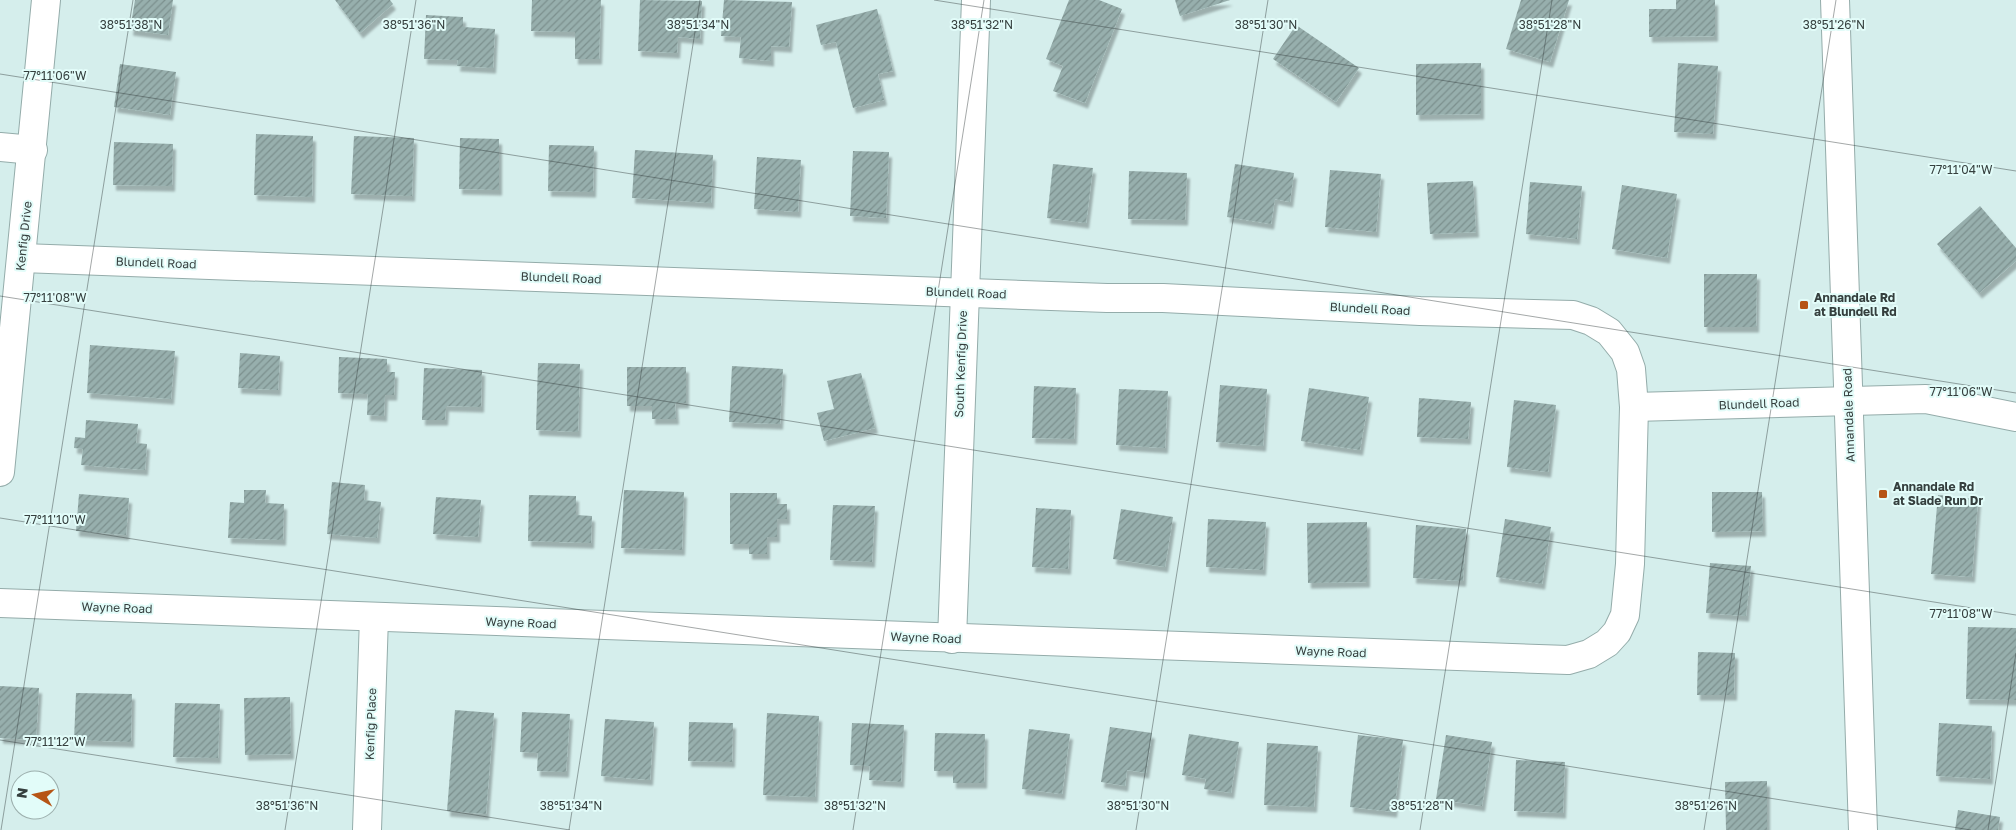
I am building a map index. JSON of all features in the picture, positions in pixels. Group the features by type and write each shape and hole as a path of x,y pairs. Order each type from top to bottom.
{"street":[{"name":"Kenfig Drive","path":"0,472 46,0"},
{"name":"South Kenfig Drive","path":"952,638 976,0"},
{"name":"Annandale Road","path":"1835,0 1863,830"},
{"path":"0,147 32,150"},
{"name":"Blundell Road","path":"22,258 1163,298 1420,311 1573,315 1591,321 1609,332 1625,352 1631,369 1634,408 1926,399 2016,416"},
{"name":"Wayne Road","path":"0,603 1568,660 1589,654 1607,643 1617,632 1625,615 1630,564 1634,408"},
{"name":"Kenfig Place","path":"367,830 374,617"}],"building":[{"path":"135,0 173,0 168,35 130,30"},
{"path":"335,0 390,0 393,4 360,33"},
{"path":"532,0 601,0 599,59 575,59 575,32 531,31"},
{"path":"640,0 702,1 700,39 678,37 677,53 638,51"},
{"path":"724,0 792,2 789,47 771,46 771,61 739,58 741,37 721,36"},
{"path":"1069,0 1099,0 1122,9 1085,103 1053,91 1063,66 1046,59"},
{"path":"1175,0 1230,0 1180,16"},
{"path":"1521,0 1569,0 1550,62 1506,49"},
{"path":"1676,0 1715,0 1715,36 1649,37 1649,9 1676,9"},
{"path":"877,9 893,71 878,74 884,100 853,108 836,42 821,45 816,25"},
{"path":"426,15 463,17 463,27 495,29 493,68 457,66 458,60 424,59"},
{"path":"1296,25 1359,68 1336,102 1273,59"},
{"path":"1481,63 1481,114 1416,115 1416,64"},
{"path":"1678,63 1718,66 1713,134 1674,132"},
{"path":"120,64 176,72 170,115 114,107"},
{"path":"256,134 313,136 312,197 254,195"},
{"path":"354,136 414,138 412,196 351,194"},
{"path":"460,138 499,139 499,190 459,189"},
{"path":"114,142 173,144 172,186 113,185"},
{"path":"549,145 594,146 593,192 548,191"},
{"path":"635,150 713,155 711,203 632,198"},
{"path":"853,151 889,152 886,218 850,216"},
{"path":"757,157 801,160 798,212 754,209"},
{"path":"1053,164 1093,168 1086,223 1047,218"},
{"path":"1235,164 1294,173 1290,202 1275,199 1271,224 1227,217"},
{"path":"1330,170 1381,174 1376,232 1325,227"},
{"path":"1129,171 1187,173 1185,220 1128,219"},
{"path":"1473,181 1476,232 1430,234 1427,183"},
{"path":"1530,182 1582,186 1577,239 1526,234"},
{"path":"1622,185 1677,194 1667,258 1612,249"},
{"path":"1980,206 2016,248 2016,261 1979,293 1937,244"},
{"path":"1704,274 1757,274 1756,327 1704,327"},
{"path":"90,345 175,351 171,399 87,393"},
{"path":"240,353 280,356 278,390 238,388"},
{"path":"339,357 387,359 387,372 395,372 394,395 385,395 384,416 367,415 368,394 338,393"},
{"path":"538,363 580,364 578,432 536,430"},
{"path":"732,366 783,369 780,424 729,422"},
{"path":"627,367 686,367 686,403 675,403 676,419 652,419 652,406 627,406"},
{"path":"424,368 482,370 481,407 446,406 445,420 422,420"},
{"path":"861,373 875,428 824,441 817,413 834,409 827,381"},
{"path":"1220,385 1267,389 1263,446 1216,442"},
{"path":"1034,386 1076,388 1074,439 1032,438"},
{"path":"1309,388 1369,397 1360,450 1301,441"},
{"path":"1119,389 1168,391 1165,448 1116,445"},
{"path":"1419,398 1471,402 1468,439 1417,437"},
{"path":"1514,400 1556,405 1548,472 1507,467"},
{"path":"86,420 138,424 136,443 147,444 145,470 81,465 83,449 74,448 75,437 85,438"},
{"path":"332,482 365,485 364,500 381,502 377,538 327,534"},
{"path":"244,490 266,490 265,503 284,504 283,540 228,538 230,502 244,503"},
{"path":"624,490 684,492 682,550 621,548"},
{"path":"1712,492 1762,492 1763,531 1712,532"},
{"path":"730,493 777,493 777,504 787,504 787,519 777,519 777,537 767,537 767,554 749,554 749,544 730,544"},
{"path":"79,494 129,498 126,535 76,531"},
{"path":"529,495 576,496 576,515 592,516 591,543 528,541"},
{"path":"1938,495 1978,499 1972,577 1931,574"},
{"path":"436,497 481,500 478,537 433,534"},
{"path":"833,505 875,506 872,562 830,560"},
{"path":"1036,508 1071,510 1068,569 1032,567"},
{"path":"1121,509 1173,517 1165,567 1113,559"},
{"path":"1208,519 1266,522 1263,570 1206,567"},
{"path":"1505,519 1551,527 1542,584 1496,577"},
{"path":"1367,522 1367,582 1308,583 1307,523"},
{"path":"1416,525 1466,529 1463,581 1413,578"},
{"path":"1710,563 1751,566 1746,616 1706,613"},
{"path":"1968,627 2016,628 2016,700 1966,699"},
{"path":"1698,652 1735,653 1734,695 1697,695"},
{"path":"0,686 39,688 36,740 0,738"},
{"path":"76,693 132,694 131,742 74,740"},
{"path":"290,697 291,754 245,755 244,698"},
{"path":"175,703 220,704 218,758 173,757"},
{"path":"455,710 494,713 486,814 447,811"},
{"path":"522,712 570,714 566,772 537,771 538,753 520,752"},
{"path":"767,713 819,716 815,797 763,795"},
{"path":"605,719 654,722 650,780 601,776"},
{"path":"689,722 733,723 732,762 688,761"},
{"path":"852,723 904,725 901,782 869,780 870,766 850,765"},
{"path":"1939,723 1992,726 1990,779 1936,776"},
{"path":"1110,727 1152,733 1146,773 1127,770 1125,786 1101,782"},
{"path":"1029,729 1070,734 1062,794 1022,789"},
{"path":"935,733 985,734 984,783 953,783 953,771 934,771"},
{"path":"1189,734 1239,742 1231,793 1204,789 1206,779 1182,775"},
{"path":"1358,735 1403,740 1394,812 1350,807"},
{"path":"1446,735 1492,742 1482,806 1436,799"},
{"path":"1267,743 1318,746 1314,807 1264,805"},
{"path":"1516,760 1565,762 1563,813 1514,811"},
{"path":"1767,781 1767,830 1726,830 1725,782"},
{"path":"1958,810 2000,817 1998,830 1955,830"}],"place":[{"name":"Annandale Rd at Blundell Rd","path":"1804,305"},
{"name":"Annandale Rd at Slade Run Dr","path":"1883,494"}]}
